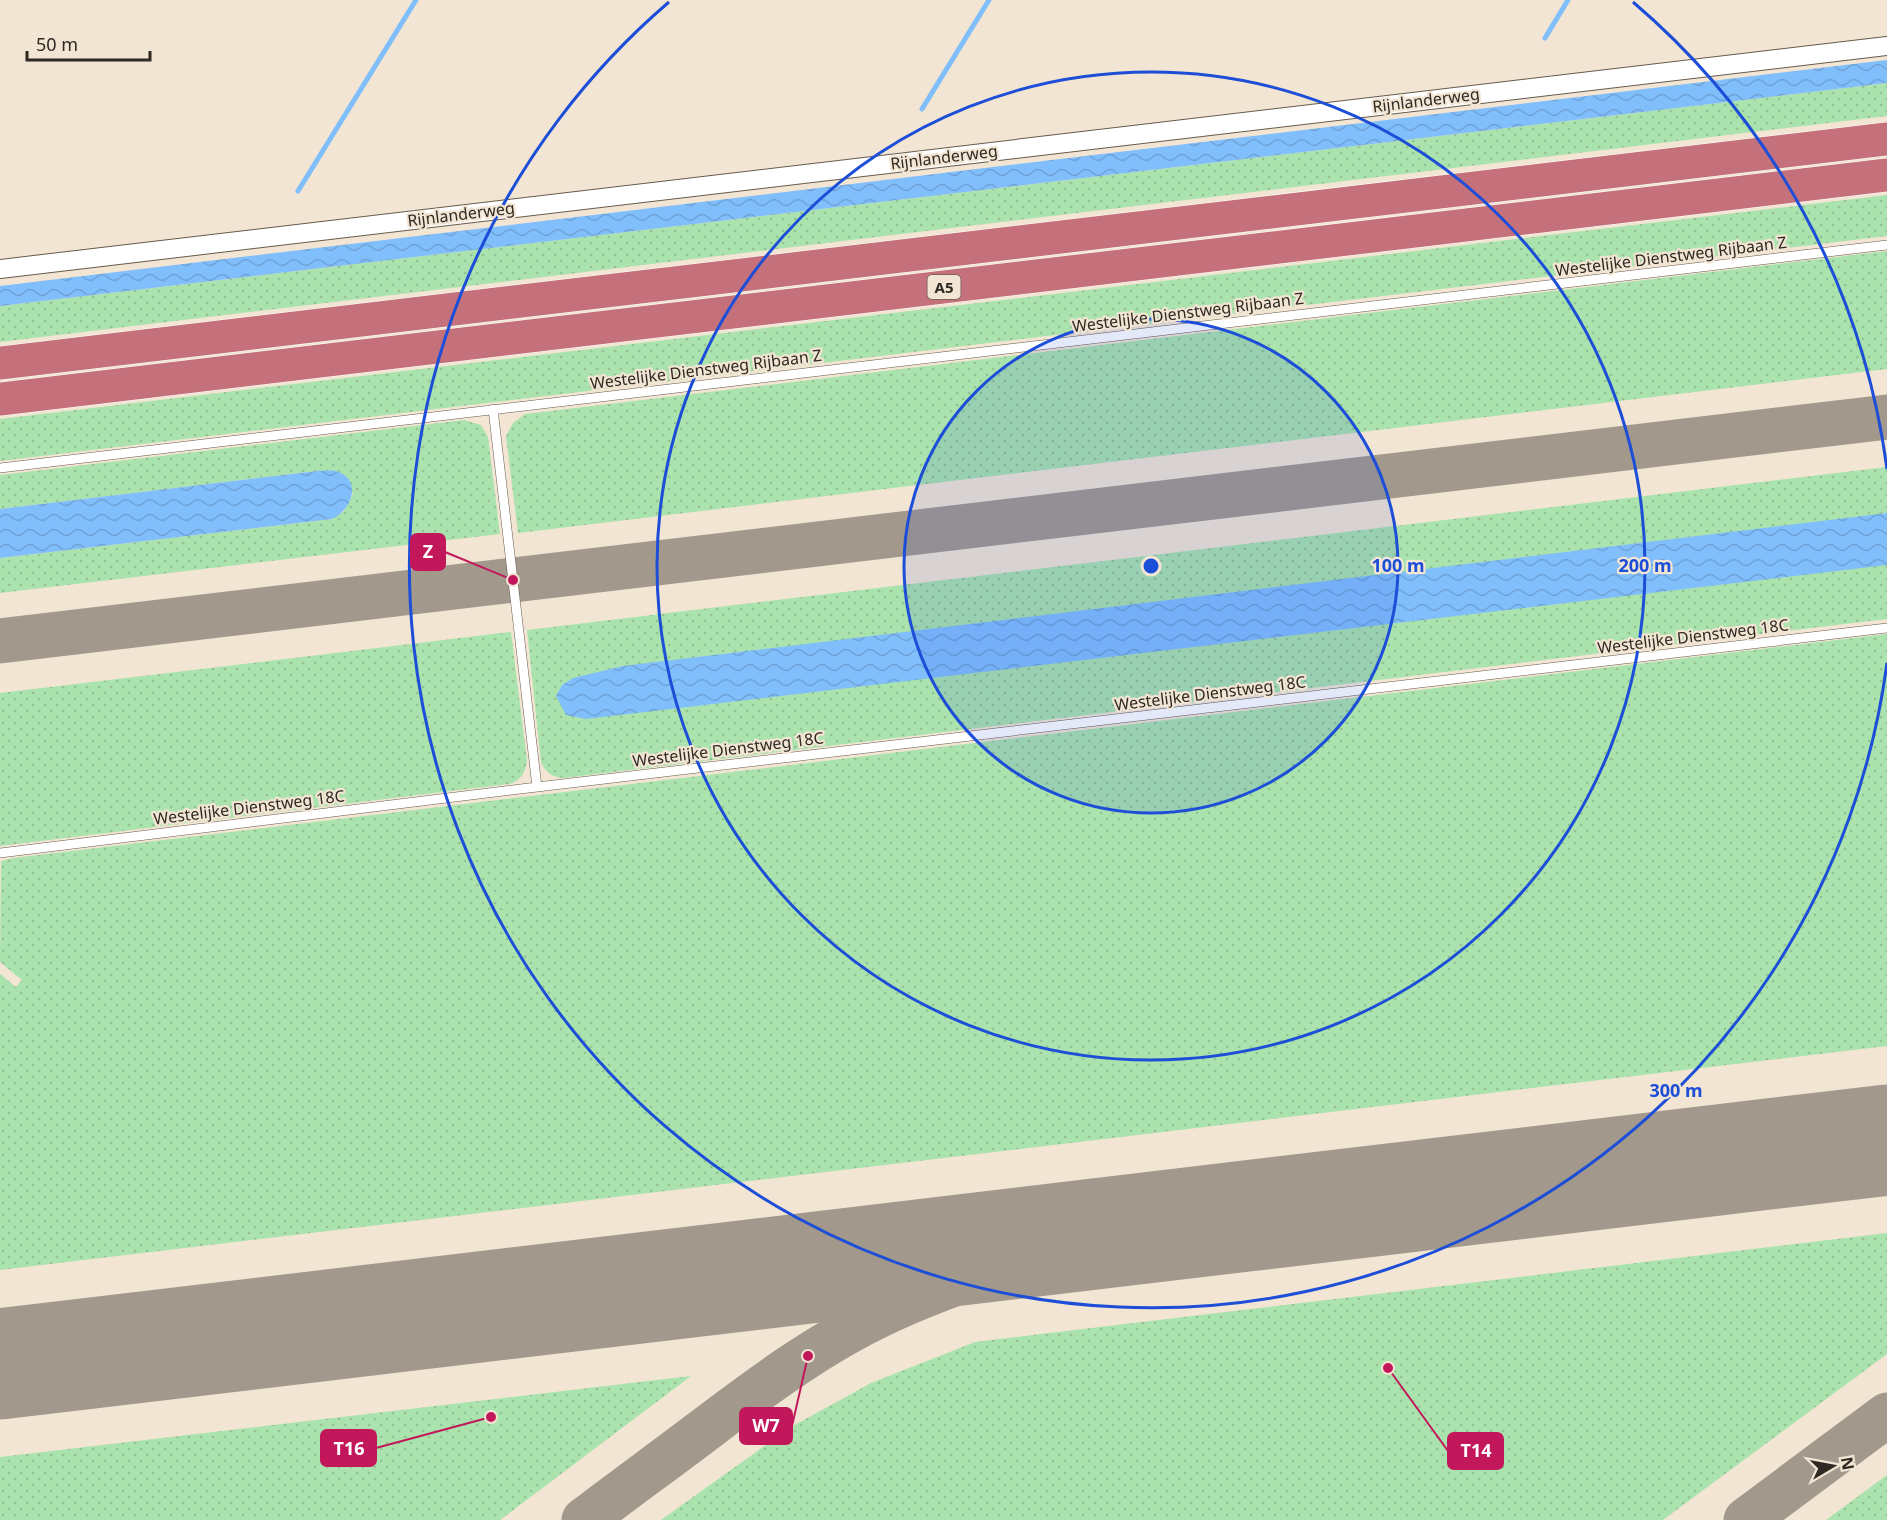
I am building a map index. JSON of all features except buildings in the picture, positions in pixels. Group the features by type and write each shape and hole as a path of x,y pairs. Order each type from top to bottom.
{"highway":[{"name":"A5","path":"0,363 1887,139"},
{"name":"A5","path":"0,399 1887,175"}],"street":[{"name":"Rijnlanderweg","path":"0,269 1887,46"}],"lane":[{"name":"Westelijke Dienstweg Rijbaan Z","path":"0,468 1887,245"},
{"path":"493,409 537,787"},
{"name":"Westelijke Dienstweg 18C","path":"0,853 537,787 1887,628"}],"green space":[{"path":"1887,83 1887,116 0,342 0,306"},
{"path":"1887,195 1887,236 0,461 0,419"},
{"path":"1887,251 1887,369 518,533 506,436 513,423 525,414"},
{"path":"464,420 481,425 488,437 500,534 0,593 0,558 332,519 344,511 353,494 338,471 317,471 0,509 0,475"},
{"path":"1887,467 1887,619 563,778 549,773 541,762 527,630"},
{"path":"511,632 527,761 522,776 513,783 0,846 0,693"},
{"path":"1887,634 1887,1046 0,1270 0,974 16,987 22,980 0,962 1,861"},
{"path":"1887,1233 1887,1354 1663,1520 661,1520 791,1427 871,1383 975,1342"},
{"path":"691,1376 500,1520 0,1520 0,1457"},
{"path":"1887,1475 1887,1520 1826,1520"}],"water":[{"path":"1887,60 1887,83 0,306 0,286"},
{"path":"317,471 341,473 351,484 351,497 348,504 332,519 0,558 0,509"},
{"path":"1887,513 1887,565 586,719 566,715 556,696 562,685 573,678 623,666"}],"waterway":[{"path":"298,191 416,0"},
{"path":"922,109 989,0"},
{"path":"1545,38 1568,0"}],"taxiway":[{"path":"0,641 1887,417"},
{"path":"584,1520 773,1380 815,1351 859,1325 913,1300 975,1276 1135,1229"},
{"path":"1746,1520 1887,1415"}],"runway":[{"path":"0,1364 1887,1140"}],"place":[{"name":"Z","path":"513,580"},
{"name":"W7","path":"808,1356"},
{"name":"T14","path":"1388,1368"},
{"name":"T16","path":"491,1417"}]}
